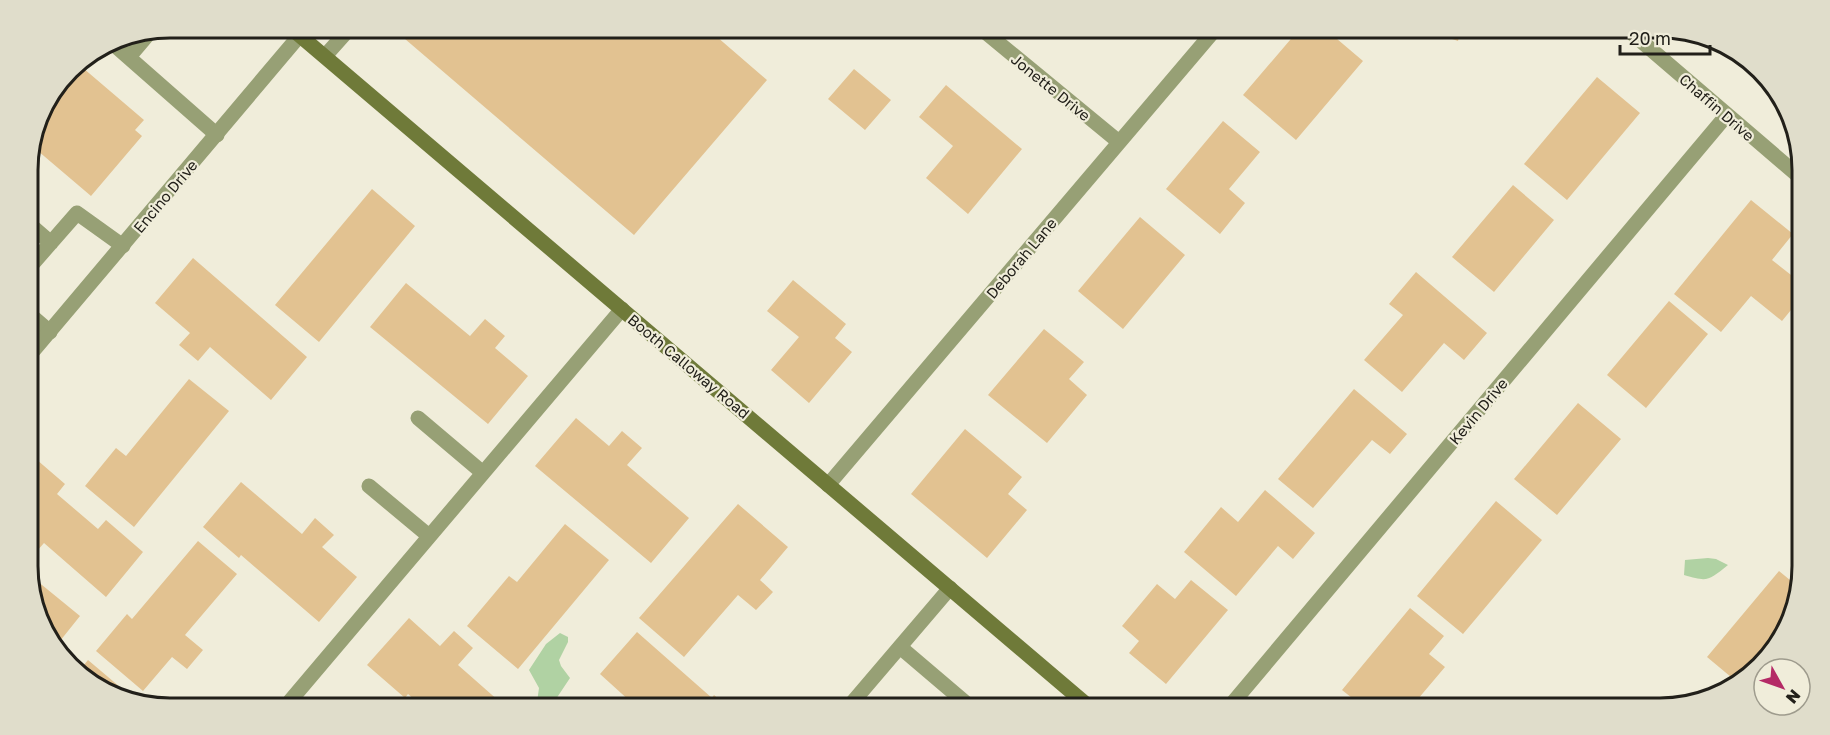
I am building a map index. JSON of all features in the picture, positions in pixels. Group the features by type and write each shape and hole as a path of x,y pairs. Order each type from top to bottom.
{"street":[{"name":"Encino Drive","path":"38,346 217,135 291,38"},
{"name":"Booth Calloway Road","path":"304,38 1078,697"},
{"path":"325,56 341,38"},
{"name":"Jonette Drive","path":"993,38 1119,142"},
{"name":"Deborah Lane","path":"828,485 1208,38"},
{"name":"Chaffin Drive","path":"1638,38 1792,171"},
{"path":"129,57 143,40"},
{"path":"119,48 217,135"},
{"name":"Kevin Drive","path":"1237,697 1726,116"},
{"path":"38,258 77,213 123,246"},
{"path":"38,232 51,243"},
{"path":"293,698 621,309"},
{"path":"38,322 50,332"},
{"path":"418,418 483,473"},
{"path":"369,486 429,536"},
{"path":"857,698 950,588"},
{"path":"900,647 959,697"}],"shaded area":[{"path":"1708,558 1728,565 1708,579 1684,575 1685,560"},
{"path":"560,633 568,637 568,642 559,660 570,678 557,698 538,698 539,688 529,670 546,644"}],"building":[{"path":"404,38 718,38 767,80 634,235"},
{"path":"1292,38 1336,38 1363,61 1296,140 1243,95"},
{"path":"84,69 144,120 135,130 142,136 91,196 39,152 42,135 51,111 70,82"},
{"path":"854,69 891,100 865,130 828,99"},
{"path":"1597,77 1640,113 1567,200 1524,164"},
{"path":"946,85 1022,149 968,214 926,178 953,146 919,117"},
{"path":"1223,121 1260,152 1229,189 1245,203 1220,234 1166,189"},
{"path":"1513,185 1554,220 1494,292 1452,257"},
{"path":"372,189 415,226 319,342 275,305"},
{"path":"1751,200 1792,233 1772,260 1792,276 1792,309 1782,321 1751,296 1721,332 1674,294"},
{"path":"1140,217 1185,255 1123,329 1078,291"},
{"path":"193,258 307,357 271,400 210,347 198,361 179,345 190,333 155,303"},
{"path":"1416,272 1487,333 1464,360 1444,343 1402,392 1364,360 1403,315 1389,304"},
{"path":"793,280 846,324 835,338 852,352 809,403 771,370 799,337 767,311"},
{"path":"406,283 470,336 485,319 505,336 495,348 528,376 488,424 370,327"},
{"path":"1669,301 1708,334 1646,408 1607,375"},
{"path":"1044,329 1084,362 1069,379 1087,395 1047,443 988,395"},
{"path":"189,379 229,411 134,527 85,486 116,448 126,456"},
{"path":"1354,389 1407,434 1390,454 1372,440 1313,508 1278,479"},
{"path":"1578,403 1621,439 1557,515 1514,479"},
{"path":"576,418 609,446 622,431 642,448 627,465 689,518 651,563 535,466"},
{"path":"965,429 1022,477 1008,494 1027,510 987,558 911,494"},
{"path":"38,461 65,484 57,494 98,529 106,520 143,552 106,597 44,543 38,550"},
{"path":"241,482 302,534 315,518 334,535 322,547 357,577 319,622 241,555 239,558 203,527"},
{"path":"1265,490 1315,533 1293,559 1278,546 1236,596 1184,552 1221,507 1238,522"},
{"path":"1496,501 1542,540 1463,634 1417,596"},
{"path":"738,504 788,547 760,580 773,592 756,610 738,595 684,657 639,618"},
{"path":"565,524 609,560 518,669 467,626 509,576 517,582"},
{"path":"198,541 237,574 185,635 203,650 187,669 172,657 143,691 96,651 127,614 132,619"},
{"path":"1779,571 1791,581 1779,624 1760,653 1752,657 1748,665 1731,677 1707,657"},
{"path":"1191,580 1228,610 1166,684 1129,653 1139,641 1122,626 1157,584 1175,599"},
{"path":"39,583 80,616 61,640 51,624"},
{"path":"1410,608 1444,636 1429,654 1445,667 1419,697 1351,697 1342,690"},
{"path":"409,618 440,646 454,631 473,648 458,665 495,698 412,698 408,694 405,698 367,665"},
{"path":"637,632 712,698 626,698 600,674"},
{"path":"88,660 121,688 111,684 83,666"}]}
